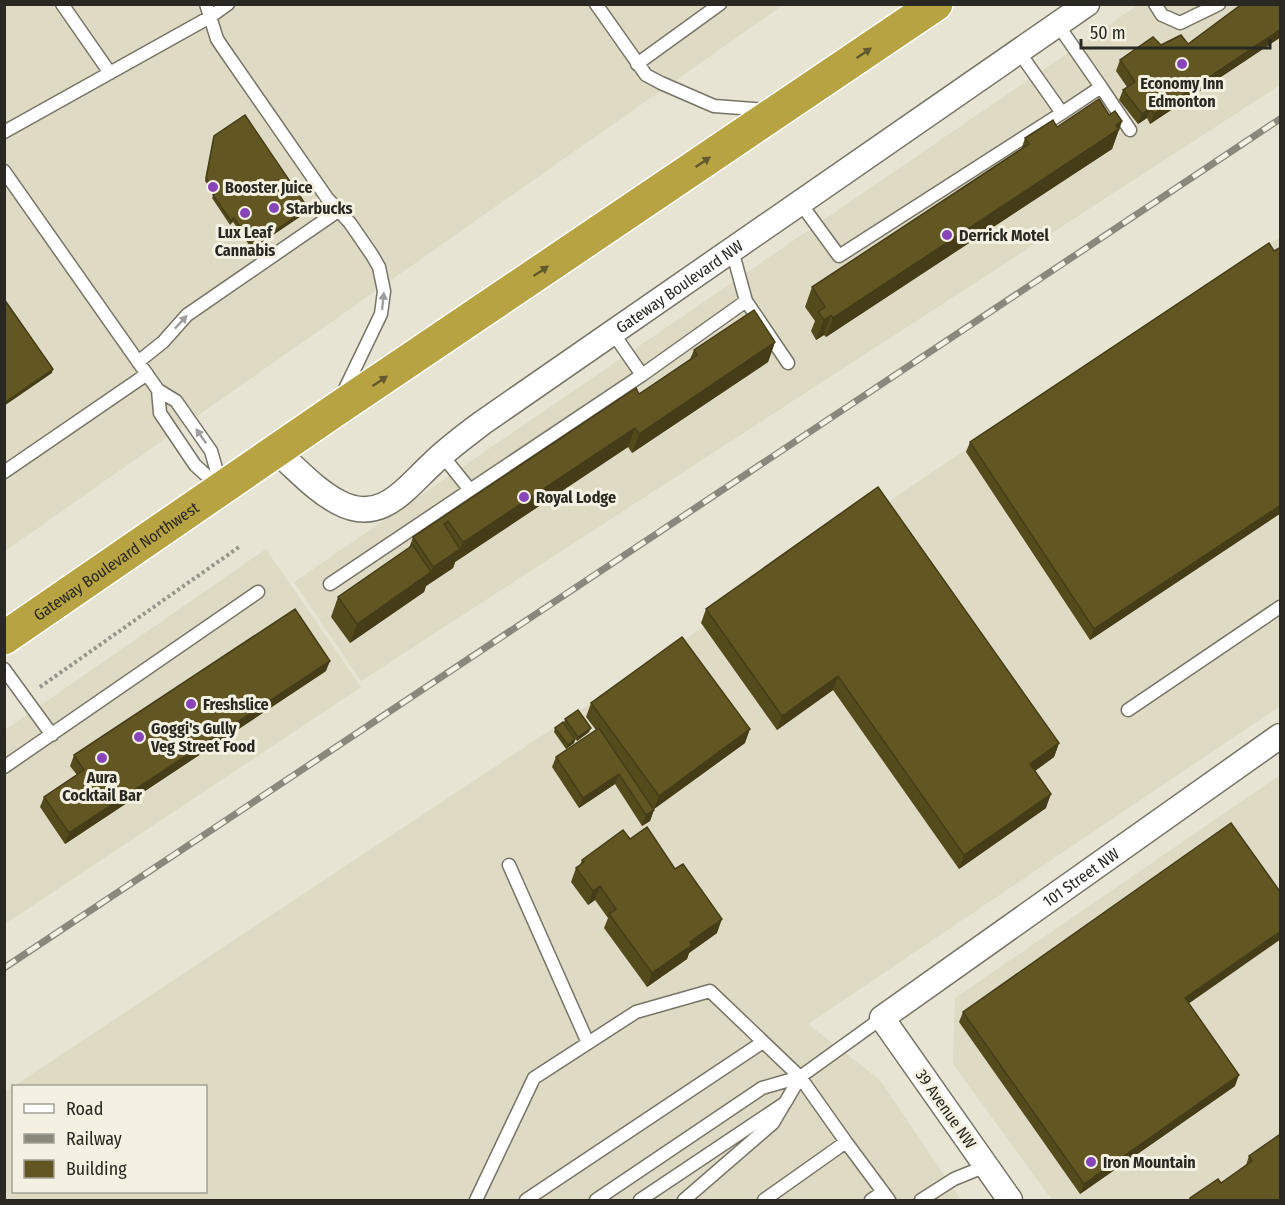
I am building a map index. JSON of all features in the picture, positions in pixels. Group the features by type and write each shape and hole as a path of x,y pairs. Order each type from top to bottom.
{"highway":[{"path":"225,488 334,411 936,4"},
{"name":"Gateway Boulevard Northwest","path":"4,638 225,488"}],"street":[{"name":"Gateway Boulevard NW","path":"277,452 318,488 337,501 354,509 370,509 386,505 482,423 1087,4"},
{"name":"101 Street NW","path":"882,1018 1281,736"},
{"name":"39 Avenue NW","path":"882,1018 1010,1200"}],"lane":[{"path":"62,4 110,73"},
{"path":"207,4 223,48 327,198 379,267 384,301 375,330 334,411"},
{"path":"4,132 210,17 228,4"},
{"path":"596,4 646,75 714,106 778,111"},
{"path":"637,64 720,4"},
{"path":"1155,4 1162,15 1180,23 1219,4"},
{"path":"1058,25 1130,130"},
{"path":"1020,52 1062,113"},
{"path":"801,204 839,256 1101,87"},
{"path":"4,171 158,390 176,401 211,451 225,488"},
{"path":"138,362 163,342 187,315 339,211"},
{"path":"732,250 746,301 788,363"},
{"path":"330,584 642,375 746,301"},
{"path":"613,333 642,375"},
{"path":"4,472 147,374"},
{"path":"158,390 160,413 195,465 225,488"},
{"path":"442,455 470,490"},
{"path":"4,767 258,592"},
{"path":"1128,710 1281,607"},
{"path":"4,669 52,735"},
{"path":"509,865 588,1043"},
{"path":"476,1200 534,1078 636,1012 710,991 800,1077 886,1196 871,1200"},
{"path":"596,1200 762,1088 800,1077 882,1018"},
{"path":"526,1200 763,1042"},
{"path":"684,1200 773,1123 800,1077"},
{"path":"640,1200 785,1102"},
{"path":"764,1200 846,1142"},
{"path":"921,1200 954,1179 986,1166"}],"path":[{"path":"25,697 239,548"}],"shaded area":[{"path":"5,5 783,5 5,551"},
{"path":"1138,5 1280,5 1280,85 361,681 294,582"},
{"path":"1280,237 1280,706 808,1024 880,1080 961,1200 5,1200 5,1092 12,1087 12,1193 207,1193 207,1085 16,1085 582,709"},
{"path":"266,549 361,687 5,924 5,730"},
{"path":"1280,775 1280,1200 1052,1200 953,1064 955,998"}],"building":[{"name":"Economy Inn Edmonton","path":"1242,4 1281,4 1281,29 1154,114 1150,108 1142,114 1123,90 1135,82 1120,60 1153,37 1161,45 1181,35 1188,44"},
{"name":"Derrick Motel","path":"1099,99 1109,115 1115,111 1122,121 1116,125 1119,129 833,318 831,315 824,320 818,312 825,307 812,287 1029,144 1025,138 1053,120 1057,127"},
{"path":"245,115 308,208 253,246 234,218 231,221 213,195 217,192 206,178 214,136"},
{"path":"1269,243 1274,251 1281,247 1281,505 1094,629 970,442"},
{"path":"4,299 53,369 4,403"},
{"name":"Royal Lodge","path":"754,310 775,342 639,434 635,428 465,541 463,542 448,521 444,524 460,549 433,567 413,537 636,388 639,394 697,355 694,350"},
{"path":"878,487 1059,743 1030,764 1051,794 964,855 838,676 782,716 706,609"},
{"path":"413,545 431,572 357,624 338,597"},
{"path":"295,609 330,661 69,833 44,797 84,770 74,755"},
{"path":"682,637 750,729 659,796 591,703"},
{"path":"578,710 591,728 578,737 565,719"},
{"path":"563,722 575,739 568,745 555,728"},
{"path":"599,728 654,810 646,815 619,774 583,798 556,757"},
{"path":"1231,823 1281,893 1281,931 1185,998 1239,1075 1084,1184 963,1012"},
{"path":"647,827 675,869 683,864 722,919 690,942 692,945 652,973 609,914 616,909 600,886 593,891 576,868 584,862 582,860 623,830 630,839"},
{"path":"1279,1135 1281,1137 1281,1200 1191,1200 1190,1198 1218,1179 1221,1183 1252,1161 1249,1156"}],"railway":[{"path":"4,968 1280,119"}],"place":[{"name":"Economy Inn Edmonton","path":"1182,64"},
{"name":"Booster Juice","path":"213,187"},
{"name":"Starbucks","path":"274,208"},
{"name":"Lux Leaf Cannabis","path":"245,213"},
{"name":"Derrick Motel","path":"947,235"},
{"name":"Royal Lodge","path":"524,497"},
{"name":"Freshslice","path":"191,704"},
{"name":"Goggi's Gully Veg Street Food","path":"139,737"},
{"name":"Aura Cocktail Bar","path":"102,758"},
{"name":"Iron Mountain","path":"1091,1162"}]}
